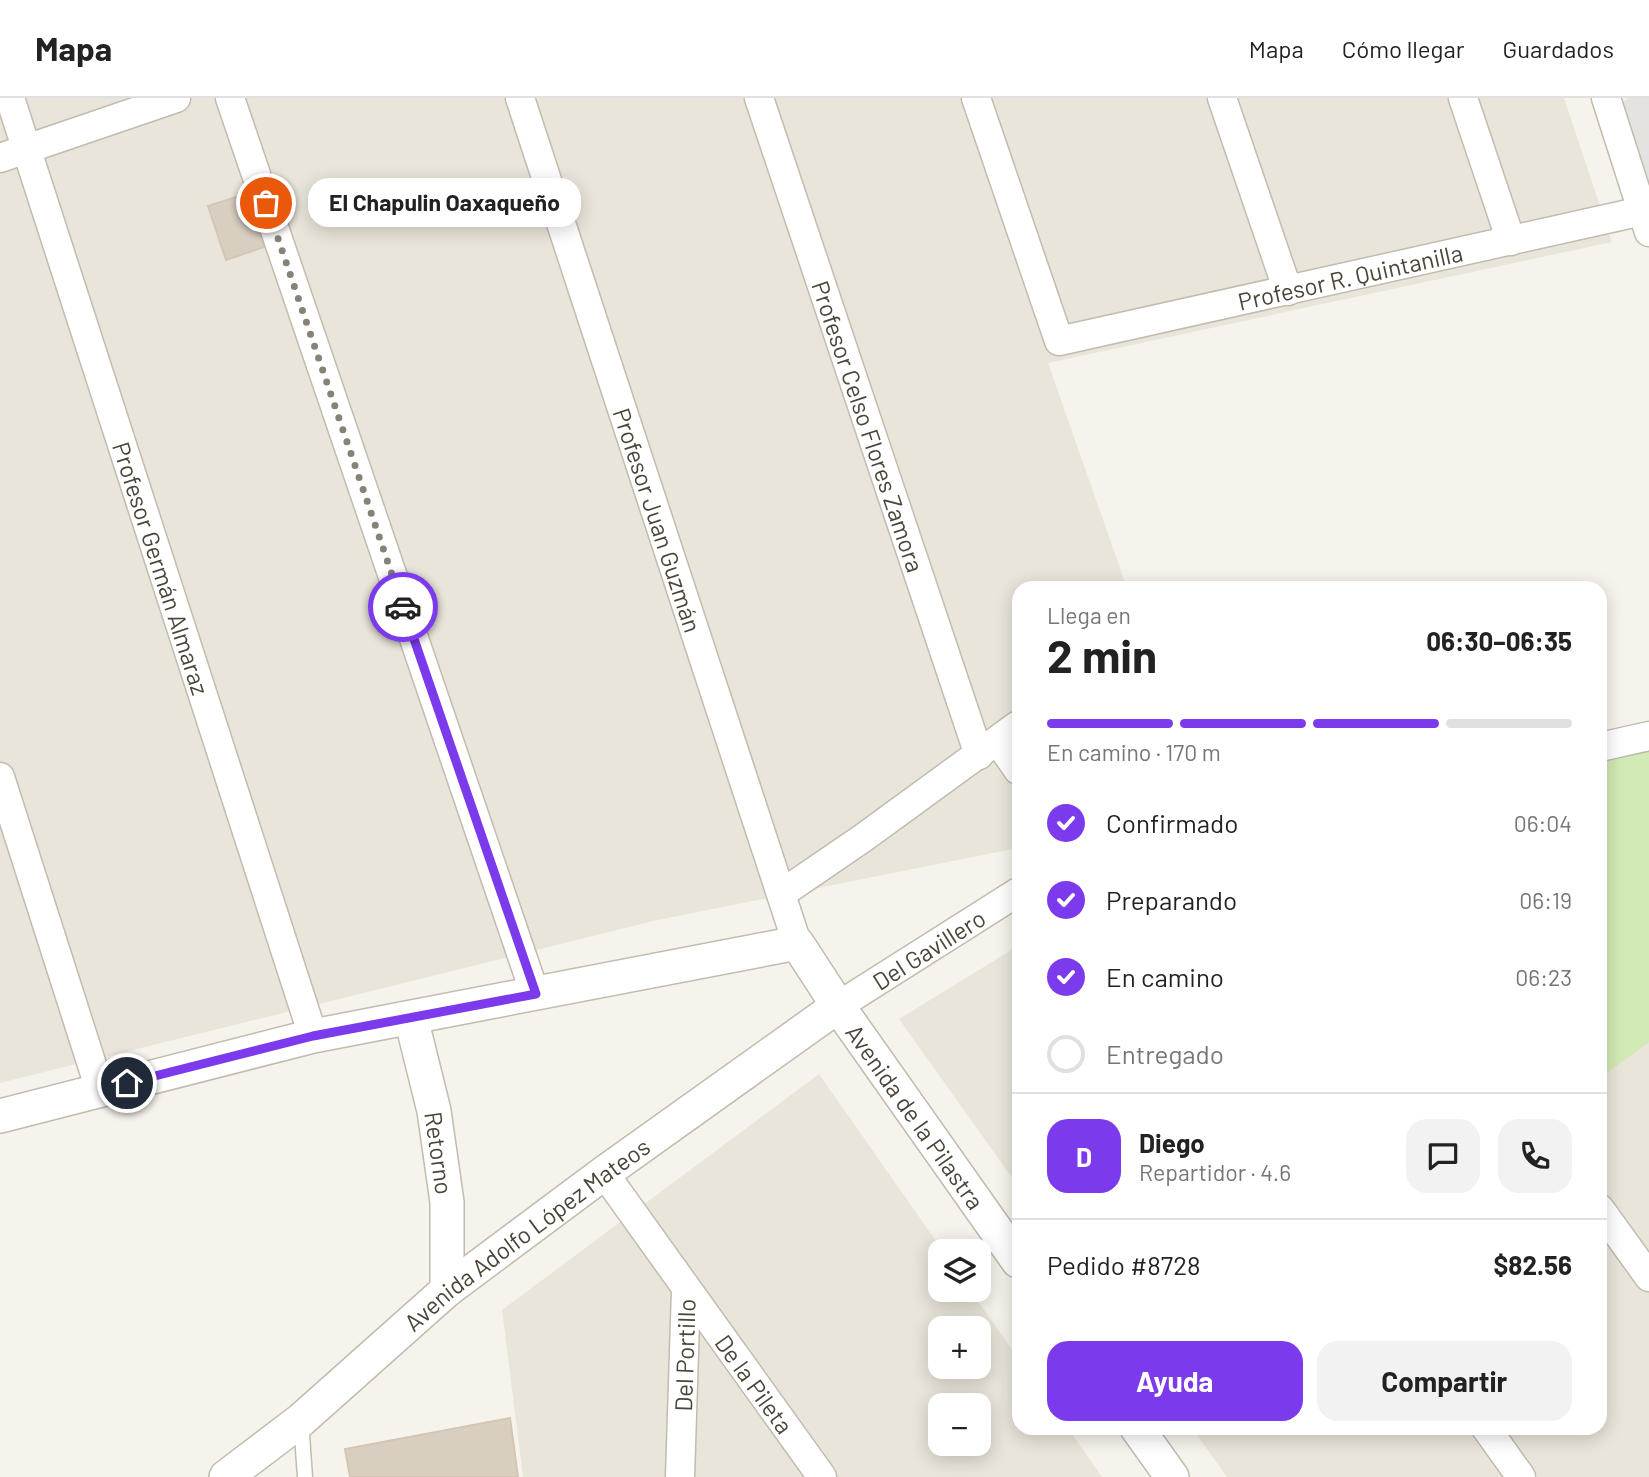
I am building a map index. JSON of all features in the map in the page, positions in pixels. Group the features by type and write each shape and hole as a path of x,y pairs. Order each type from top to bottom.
{"street":[{"name":"Profesor Germán Almaraz","path":"10,98 13,154 313,1036"},
{"path":"13,154 176,98"},
{"path":"230,98 536,994"},
{"name":"Profesor Juan Guzmán","path":"520,98 797,943"},
{"name":"Profesor Celso Flores Zamora","path":"759,98 999,740 1012,761"},
{"name":"Profesor R. Quintanilla","path":"976,98 1059,341 1511,241 1645,222"},
{"path":"1222,98 1288,291"},
{"path":"1463,98 1511,241"},
{"path":"1606,98 1645,222"},
{"path":"1607,745 1649,736"},
{"path":"781,894 999,740"},
{"path":"0,777 100,1090"},
{"name":"Del Gavillero","path":"838,1006 1012,896"},
{"path":"0,1116 313,1036 797,943"},
{"name":"Avenida de la Pilastra","path":"797,943 838,1006 1012,1252"},
{"name":"Avenida Adolfo López Mateos","path":"226,1477 301,1420 447,1290 604,1173 838,1006"},
{"name":"Retorno","path":"411,1018 434,1111 447,1202 447,1290"},
{"name":"Del Portillo","path":"604,1173 686,1290 680,1477"},
{"path":"1607,1219 1649,1277"},
{"name":"De la Pileta","path":"686,1290 822,1477"},
{"path":"1142,1435 1172,1477"},
{"path":"1491,1435 1521,1477"}],"lane":[{"path":"301,1420 305,1477"}],"shaded area":[{"path":"0,98 1564,98 1612,242 1048,363 1125,581 1012,581 1012,849 658,920 0,1083"},
{"path":"1628,98 1649,98 1649,215 1616,107"},
{"path":"1649,752 1649,1477 1227,1477 1197,1435 1607,1435 1607,762"},
{"path":"1012,950 1012,1178 899,1019"},
{"path":"819,1074 935,1239 928,1239 928,1302 978,1302 988,1316 928,1316 928,1379 991,1379 991,1320 1012,1350 1012,1435 1073,1435 1102,1477 523,1477 502,1310"}],"green space":[{"path":"1649,745 1649,1042 1607,1073 1607,753"}],"building":[{"path":"246,194 264,247 226,260 208,206"},
{"path":"510,1418 518,1477 350,1477 345,1449"}],"way so far":[{"path":"266,203 403,607"}],"place":[{"name":"El Chapulin Oaxaqueño","path":"266,203"}],"route":[{"path":"127,1083 313,1036 536,994 403,607"}]}
